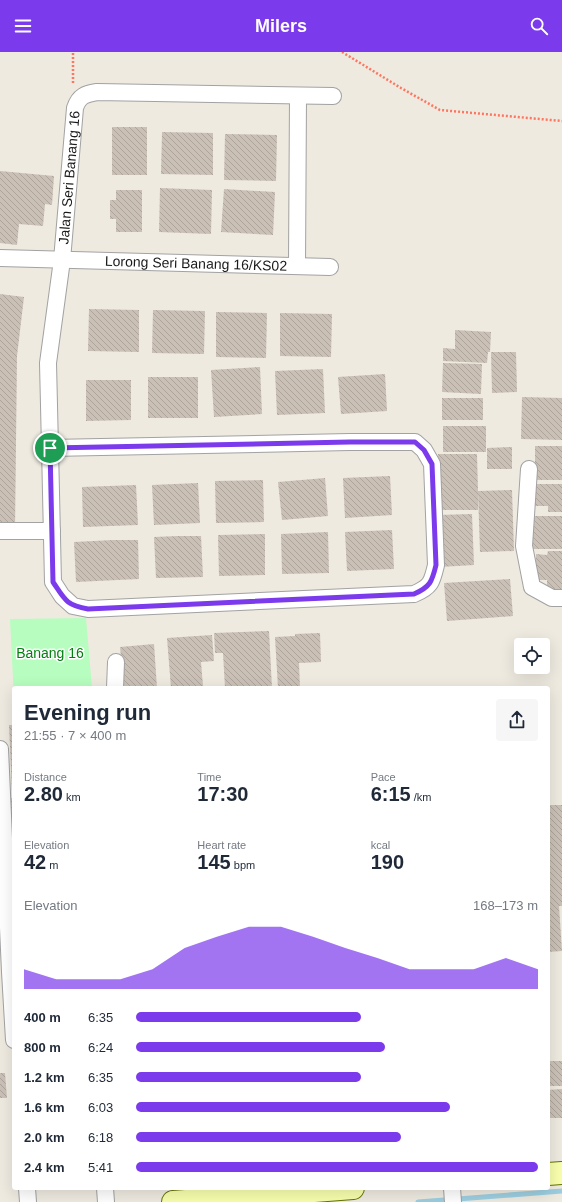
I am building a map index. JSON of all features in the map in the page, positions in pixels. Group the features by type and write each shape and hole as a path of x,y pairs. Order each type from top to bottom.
{"main road":[{"path":"550,1174 562,1173"},
{"path":"173,1202 243,1192 295,1190"}],"street":[{"path":"82,96 97,92 333,96"},
{"name":"Jalan Seri Banang 16","path":"50,448 415,442 424,450 432,464 436,565 432,581 425,589 414,594 88,609 73,606 62,596 53,582 48,363 62,260 76,108 77,101 82,96"},
{"path":"297,266 298,96"},
{"name":"Lorong Seri Banang 16/KS02","path":"0,258 330,267"},
{"path":"528,470 524,546 532,587 552,598 562,598"},
{"path":"0,531 52,531"},
{"path":"115,686 116,662"},
{"path":"0,749 12,1010"},
{"path":"27,1190 28,1202"},
{"path":"105,1190 106,1202"}],"path":[{"path":"73,52 72,82 82,96"},
{"path":"342,52 440,110 562,121"}],"green space":[{"name":"Banang 16","path":"86,618 92,686 13,686 10,619"}],"building":[{"path":"112,127 147,127 147,175 112,175"},
{"path":"162,132 213,133 213,175 161,174"},
{"path":"225,134 277,135 276,181 224,180"},
{"path":"0,171 54,176 52,205 45,204 43,226 19,224 17,245 0,243"},
{"path":"160,188 212,190 211,234 159,232"},
{"path":"224,189 275,192 273,235 221,232"},
{"path":"116,190 142,190 142,232 116,232 116,219 110,219 110,200 116,200"},
{"path":"0,294 24,297 17,356 15,530 0,529"},
{"path":"89,309 139,310 139,352 88,351"},
{"path":"153,310 205,311 204,354 152,353"},
{"path":"216,312 267,313 266,358 216,357"},
{"path":"280,313 332,314 331,357 280,356"},
{"path":"455,330 491,332 490,352 488,352 487,363 443,361 443,348 455,349"},
{"path":"491,352 516,352 517,392 492,393"},
{"path":"443,363 482,364 481,394 442,392"},
{"path":"260,367 262,414 214,417 211,370"},
{"path":"323,369 325,413 277,415 275,371"},
{"path":"385,374 387,411 341,414 338,377"},
{"path":"148,377 198,377 198,418 148,418"},
{"path":"86,380 131,380 131,420 86,421"},
{"path":"522,397 562,398 562,440 521,439"},
{"path":"442,398 483,398 483,420 442,420"},
{"path":"443,426 486,426 486,452 443,452"},
{"path":"535,446 562,446 562,480 535,480"},
{"path":"512,447 512,469 487,469 487,448"},
{"path":"438,454 477,454 478,491 512,490 514,551 480,552 478,492 478,510 439,510"},
{"path":"390,476 392,515 345,518 343,478"},
{"path":"325,478 328,516 282,520 278,482"},
{"path":"263,480 264,522 216,523 215,481"},
{"path":"198,483 200,523 154,525 152,485"},
{"path":"533,484 562,484 562,512 548,512 548,506 534,506"},
{"path":"136,485 138,525 83,527 82,487"},
{"path":"472,514 474,565 440,567 438,515"},
{"path":"531,516 562,516 562,549 531,549"},
{"path":"392,530 394,569 347,571 345,532"},
{"path":"328,532 329,573 282,574 281,534"},
{"path":"265,534 265,575 219,576 218,535"},
{"path":"201,536 203,577 156,578 154,537"},
{"path":"138,540 139,579 76,582 74,542"},
{"path":"548,551 562,551 562,589 547,589 547,580 535,580 536,554 547,555"},
{"path":"510,579 513,616 447,621 444,583"},
{"path":"269,631 272,686 225,686 223,653 215,653 214,633"},
{"path":"320,633 321,662 299,663 300,686 278,686 275,637 295,636 295,634"},
{"path":"212,635 214,661 201,662 203,686 171,686 167,638"},
{"path":"154,644 157,686 124,686 120,647"},
{"path":"9,725 12,725 12,791"},
{"path":"8,798 12,798 12,831 9,831"},
{"path":"550,805 562,805 562,906 559,906 562,951 550,952"},
{"path":"11,851 12,851 12,867"},
{"path":"550,1061 562,1061 562,1086 550,1086"},
{"path":"0,1073 5,1073 7,1098 0,1098"},
{"path":"562,1089 562,1118 550,1118 550,1090"}],"waterway":[{"path":"418,1202 562,1191"}],"route":[{"path":"415,442 424,450 432,464 436,565 432,581 425,589 414,594 88,609 73,606 62,596 53,582 50,448 415,442"}]}
